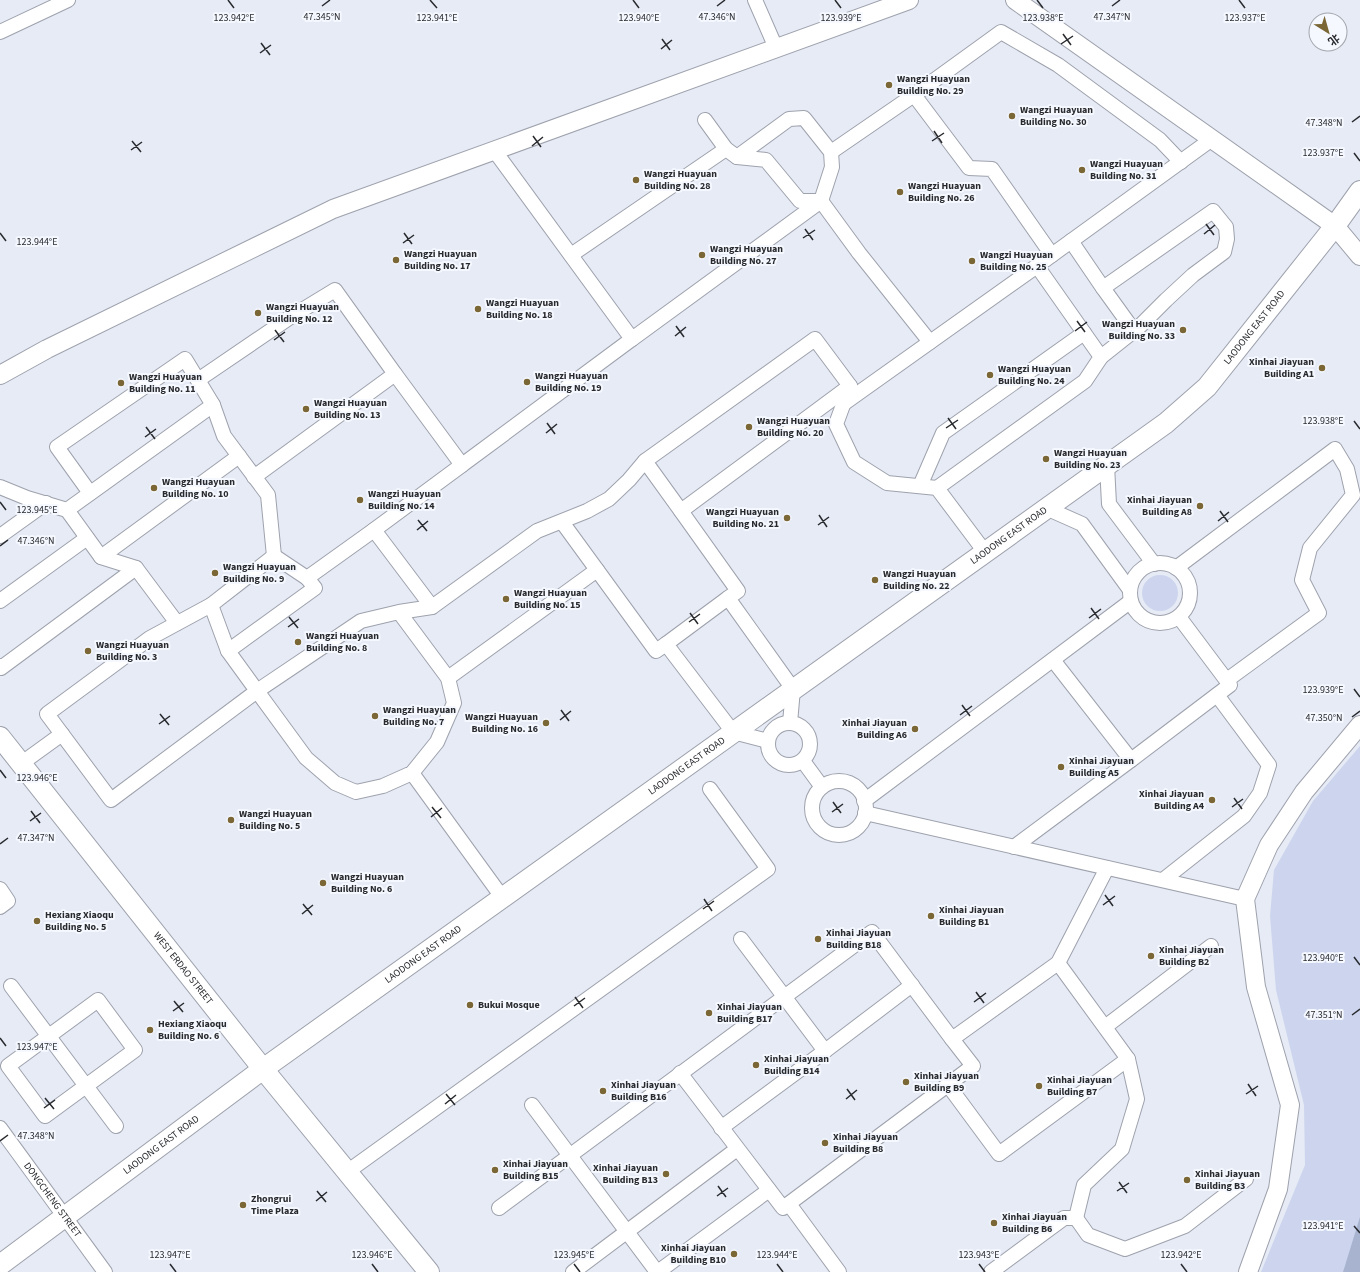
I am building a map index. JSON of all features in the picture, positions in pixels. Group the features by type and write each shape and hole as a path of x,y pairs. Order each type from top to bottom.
{"main road":[{"name":"LAODONG EAST ROAD","path":"0,1264 263,1069 1166,423 1207,387 1360,191"},
{"name":"WEST ERDAO STREET","path":"1,739 22,763 263,1069 424,1270"}],"street":[{"path":"0,32 68,0"},
{"path":"755,0 776,48"},
{"path":"0,375 47,349 332,209 909,0"},
{"path":"1015,0 1334,226 1360,256"},
{"path":"831,152 914,95 1001,32 1058,65 1160,140 1181,162"},
{"path":"914,95 969,168 992,169 1052,255"},
{"path":"308,578 821,201 832,167 831,152 804,118 789,119 732,153 571,255"},
{"path":"705,120 732,153 766,160 800,201 821,201"},
{"path":"844,404 1212,139"},
{"path":"494,150 632,339"},
{"path":"821,201 859,253 930,342"},
{"path":"850,386 836,424 854,462 887,483 937,488 1085,381 1101,357 1134,331 1193,276 1224,252 1227,239 1226,227 1213,211 1103,288"},
{"path":"1071,241 1134,331"},
{"path":"1037,266 1101,357"},
{"path":"198,380 289,318 335,290 462,465"},
{"path":"920,486 943,433 1084,333"},
{"path":"274,556 211,605 150,638 47,714 111,800 257,691 361,620 432,607 537,531 587,511 609,499 629,480 645,461 815,339 850,386"},
{"path":"90,493 57,447 186,359 213,406 224,436 268,495 274,556"},
{"path":"254,477 395,374"},
{"path":"681,511 850,386"},
{"path":"67,510 213,406"},
{"path":"1176,568 1335,449 1347,469 1353,495 1310,548 1302,580 1319,613 1227,680"},
{"path":"101,557 239,456"},
{"path":"562,522 656,650 666,644 738,591 645,461"},
{"path":"1107,465 1109,504 1154,564"},
{"path":"0,487 67,510 101,557 136,568 177,623"},
{"path":"937,488 985,552"},
{"path":"0,536 46,503"},
{"path":"1046,508 1082,524 1131,595"},
{"path":"374,530 432,607"},
{"path":"0,601 87,538"},
{"path":"228,651 315,588 308,578 274,556"},
{"path":"1160,563 1176,568 1184,575 1189,584 1190,593 1186,607 1179,616 1168,622 1158,623 1148,621 1139,615 1133,607 1131,595 1135,577 1142,569 1154,564 1160,563"},
{"path":"0,666 1,668 136,568"},
{"path":"448,678 597,570"},
{"path":"865,807 1053,660 1131,595"},
{"path":"728,598 793,689 790,723"},
{"path":"211,605 228,651 306,758 335,783 356,792 382,786 412,772 437,742 454,703 448,678 399,612"},
{"path":"1014,847 1230,685 1179,616"},
{"path":"666,644 733,732 768,742"},
{"path":"1053,660 1131,760"},
{"path":"1163,880 1244,816 1260,793 1268,765 1217,695"},
{"path":"790,723 797,724 808,734 810,748 808,755 803,761 790,766 783,765 772,758 769,752 768,742 771,732 776,727 782,724 790,723"},
{"path":"1248,1272 1278,1188 1290,1105 1256,987 1245,899 1269,845 1304,792 1360,725"},
{"path":"22,763 62,734"},
{"path":"803,761 822,787"},
{"path":"412,772 502,897"},
{"path":"842,781 851,784 858,789 863,796 865,807 862,821 849,833 840,835 831,834 823,830 817,823 813,815 812,806 814,798 822,787 834,782 842,781"},
{"path":"347,1172 768,869 710,789"},
{"path":"865,807 1014,847 1245,899"},
{"path":"952,1039 1058,963 1107,868"},
{"path":"0,889 8,901 0,906"},
{"path":"499,1208 570,1155 872,932 973,1066 783,1208 680,1074"},
{"path":"741,939 825,1051"},
{"path":"1105,1027 1212,946"},
{"path":"1058,963 1128,1059 1137,1099 1122,1149 1084,1184 1076,1218 1088,1235 1125,1249 1185,1226 1246,1179"},
{"path":"722,1128 912,985"},
{"path":"11,986 116,1126"},
{"path":"98,1000 135,1050 45,1116 8,1066 48,1036 98,1000"},
{"path":"948,1085 999,1154 1128,1059"},
{"path":"532,1105 657,1272 769,1190"},
{"name":"DONGCHENG STREET","path":"0,1128 105,1272"},
{"path":"573,1272 738,1149"},
{"path":"789,1204 839,1272"},
{"path":"991,1272 1064,1218 1076,1218"}],"shaded area":[{"path":"1164,575 1173,580 1177,586 1177,600 1173,606 1164,611 1156,611 1147,606 1143,600 1142,589 1147,580 1153,576"},
{"path":"1360,746 1360,1272 1261,1272 1305,1165 1304,1105 1276,990 1270,916 1274,870 1313,801"},
{"path":"1360,1217 1360,1272 1343,1272"}],"place":[{"name":"Wangzi Huayuan Building No. 29","path":"889,85"},
{"name":"Wangzi Huayuan Building No. 30","path":"1012,116"},
{"name":"Wangzi Huayuan Building No. 31","path":"1082,170"},
{"name":"Wangzi Huayuan Building No. 28","path":"636,180"},
{"name":"Wangzi Huayuan Building No. 26","path":"900,192"},
{"name":"Wangzi Huayuan Building No. 27","path":"702,255"},
{"name":"Wangzi Huayuan Building No. 17","path":"396,260"},
{"name":"Wangzi Huayuan Building No. 25","path":"972,261"},
{"name":"Wangzi Huayuan Building No. 18","path":"478,309"},
{"name":"Wangzi Huayuan Building No. 12","path":"258,313"},
{"name":"Wangzi Huayuan Building No. 33","path":"1183,330"},
{"name":"Xinhai Jiayuan Building A1","path":"1322,368"},
{"name":"Wangzi Huayuan Building No. 24","path":"990,375"},
{"name":"Wangzi Huayuan Building No. 19","path":"527,382"},
{"name":"Wangzi Huayuan Building No. 11","path":"121,383"},
{"name":"Wangzi Huayuan Building No. 13","path":"306,409"},
{"name":"Wangzi Huayuan Building No. 20","path":"749,427"},
{"name":"Wangzi Huayuan Building No. 23","path":"1046,459"},
{"name":"Wangzi Huayuan Building No. 10","path":"154,488"},
{"name":"Wangzi Huayuan Building No. 14","path":"360,500"},
{"name":"Xinhai Jiayuan Building A8","path":"1200,506"},
{"name":"Wangzi Huayuan Building No. 21","path":"787,518"},
{"name":"Wangzi Huayuan Building No. 9","path":"215,573"},
{"name":"Wangzi Huayuan Building No. 22","path":"875,580"},
{"name":"Wangzi Huayuan Building No. 15","path":"506,599"},
{"name":"Wangzi Huayuan Building No. 8","path":"298,642"},
{"name":"Wangzi Huayuan Building No. 3","path":"88,651"},
{"name":"Wangzi Huayuan Building No. 7","path":"375,716"},
{"name":"Wangzi Huayuan Building No. 16","path":"546,723"},
{"name":"Xinhai Jiayuan Building A6","path":"915,729"},
{"name":"Xinhai Jiayuan Building A5","path":"1061,767"},
{"name":"Xinhai Jiayuan Building A4","path":"1212,800"},
{"name":"Wangzi Huayuan Building No. 5","path":"231,820"},
{"name":"Wangzi Huayuan Building No. 6","path":"323,883"},
{"name":"Xinhai Jiayuan Building B1","path":"931,916"},
{"name":"Hexiang Xiaoqu Building No. 5","path":"37,921"},
{"name":"Xinhai Jiayuan Building B18","path":"818,939"},
{"name":"Xinhai Jiayuan Building B2","path":"1151,956"},
{"name":"Bukui Mosque","path":"470,1005"},
{"name":"Xinhai Jiayuan Building B17","path":"709,1013"},
{"name":"Hexiang Xiaoqu Building No. 6","path":"150,1030"},
{"name":"Xinhai Jiayuan Building B14","path":"756,1065"},
{"name":"Xinhai Jiayuan Building B9","path":"906,1082"},
{"name":"Xinhai Jiayuan Building B7","path":"1039,1086"},
{"name":"Xinhai Jiayuan Building B16","path":"603,1091"},
{"name":"Xinhai Jiayuan Building B8","path":"825,1143"},
{"name":"Xinhai Jiayuan Building B15","path":"495,1170"},
{"name":"Xinhai Jiayuan Building B13","path":"666,1174"},
{"name":"Xinhai Jiayuan Building B3","path":"1187,1180"},
{"name":"Zhongrui Time Plaza","path":"243,1205"},
{"name":"Xinhai Jiayuan Building B6","path":"994,1223"},
{"name":"Xinhai Jiayuan Building B10","path":"734,1254"}]}
